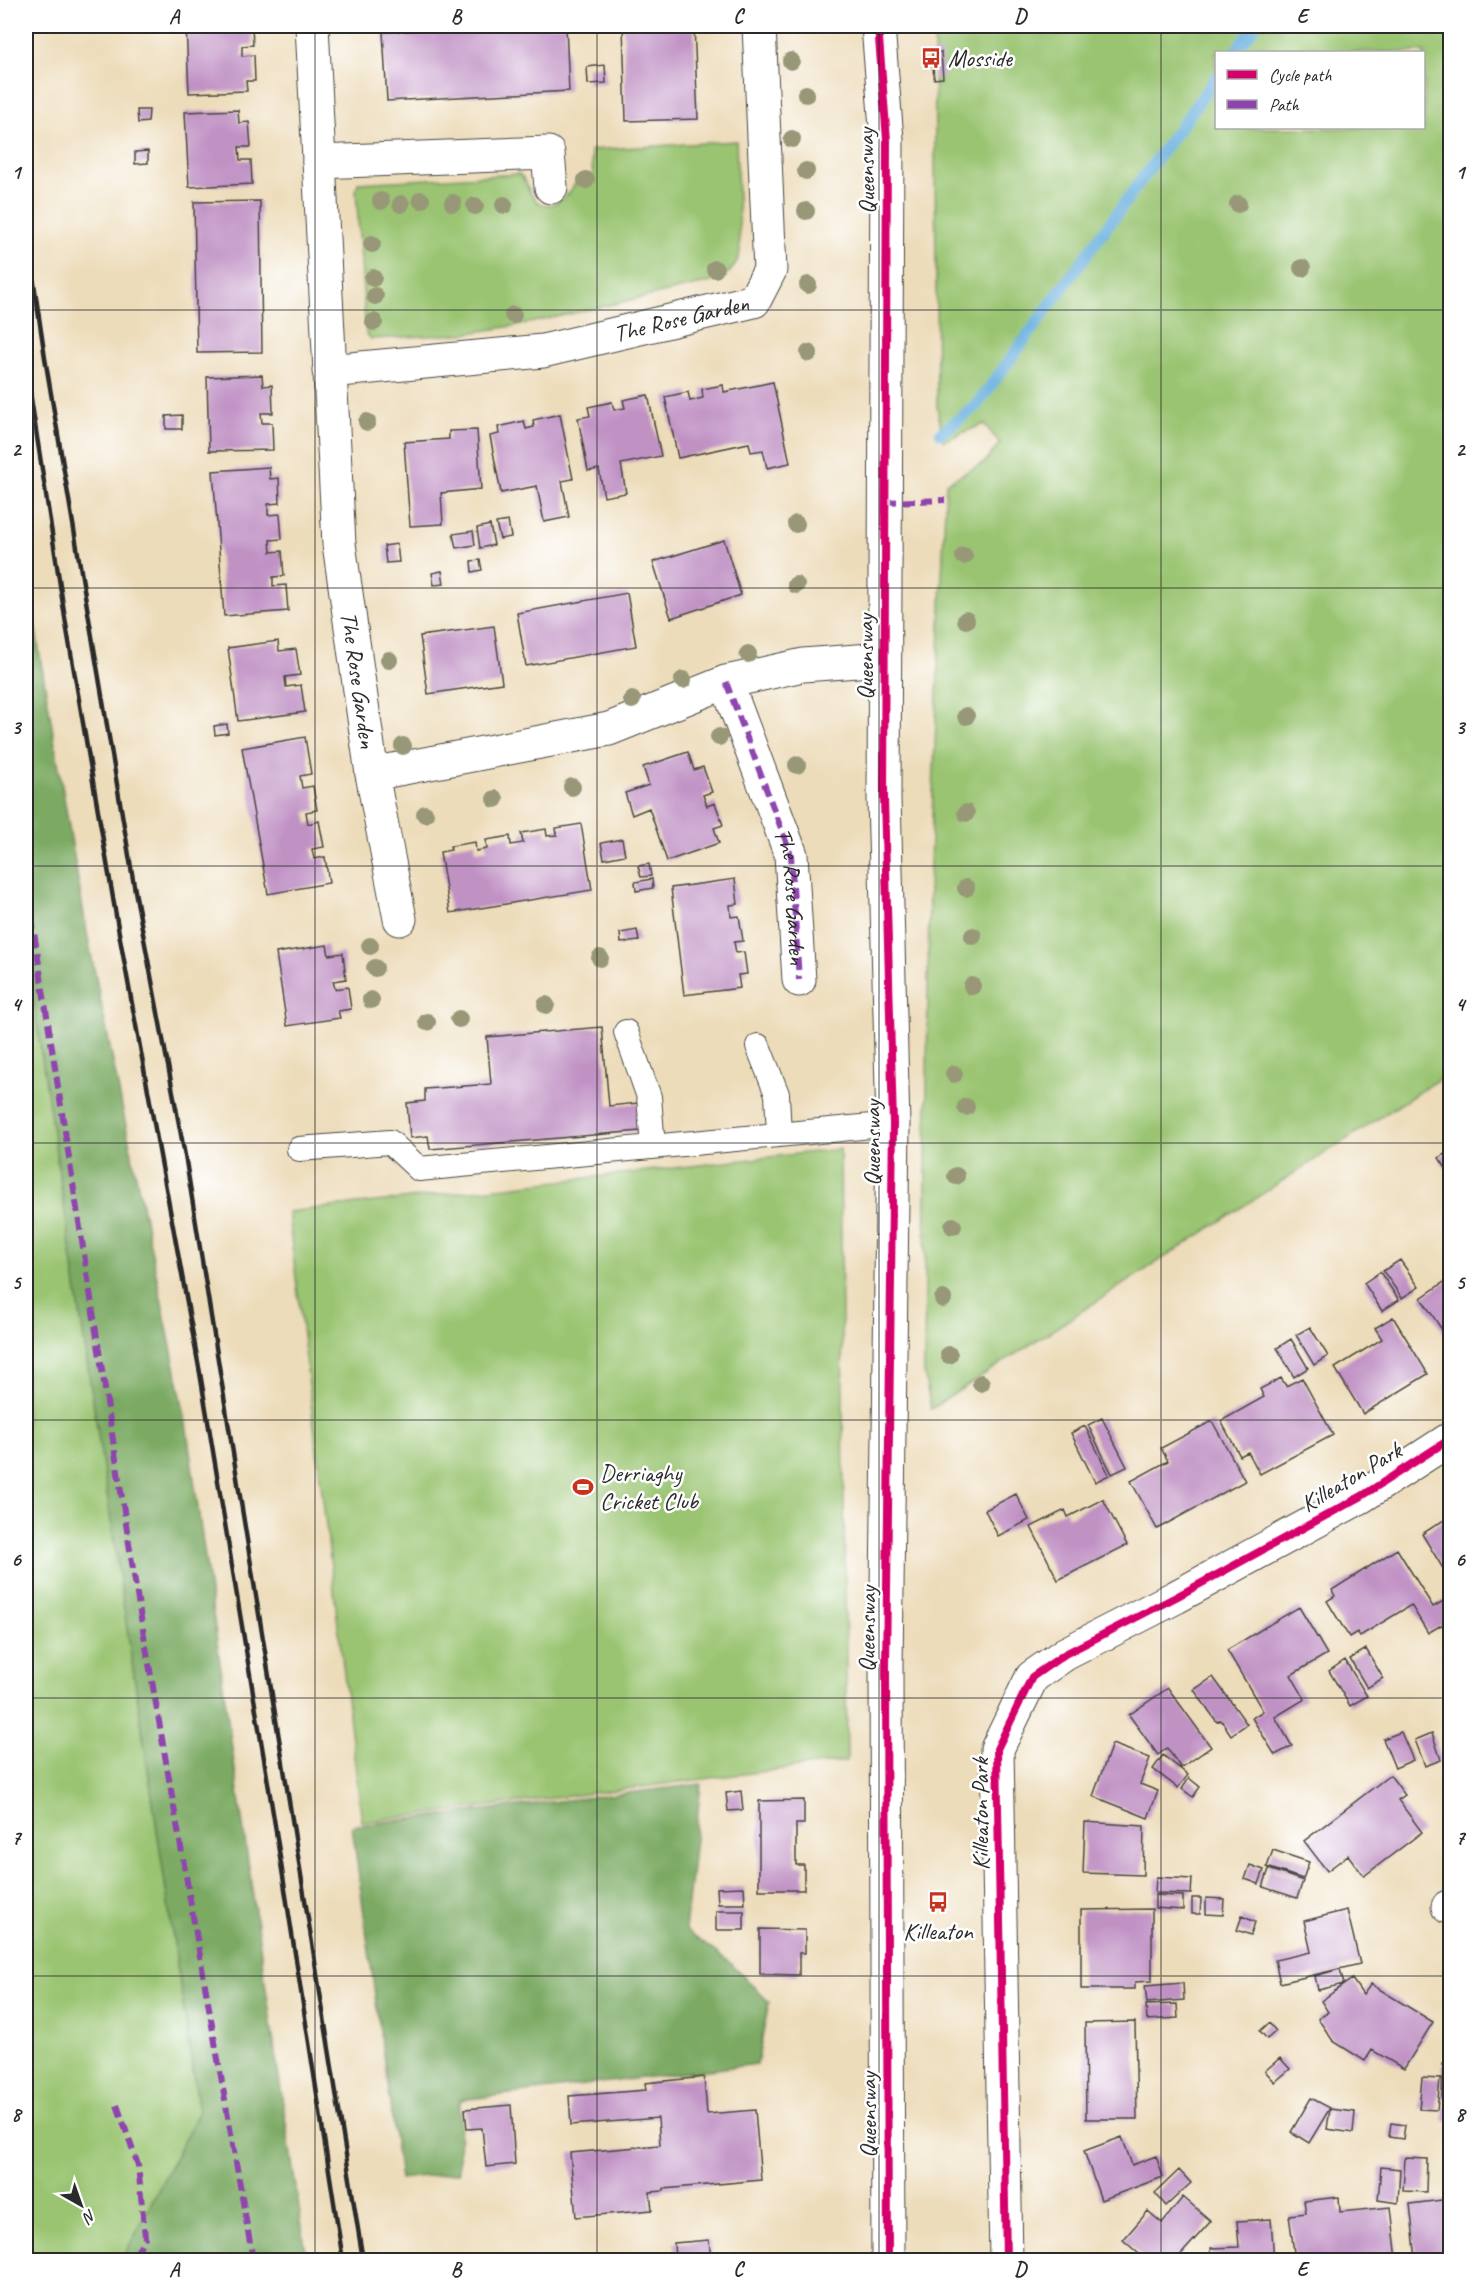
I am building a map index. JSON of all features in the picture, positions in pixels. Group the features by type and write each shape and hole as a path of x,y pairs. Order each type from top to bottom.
{"street":[{"name":"The Rose Garden","path":"312,26 339,544 372,774 400,919"},
{"name":"The Rose Garden","path":"329,371 543,351 754,301 770,270 759,26"},
{"name":"Queensway","path":"878,26 887,140 884,798 892,1124 886,1666 888,2260"},
{"path":"319,162 548,153 551,187"},
{"name":"The Rose Garden","path":"372,774 609,729 726,682 803,664 884,659"},
{"name":"The Rose Garden","path":"726,682 790,855 799,980"},
{"name":"Killeaton Park","path":"1006,2260 997,1749 1032,1677 1065,1654 1176,1597 1362,1496 1450,1439"}],"lane":[{"path":"626,1032 649,1097 654,1147"},
{"path":"759,1046 777,1094 779,1135"},
{"path":"298,1149 390,1142 419,1169 892,1124"}],"green space":[{"path":"934,26 1450,26 1450,1072 931,1409 924,1372 929,888 946,483 985,462 1000,443 984,424 943,441 937,406"},
{"path":"736,141 740,252 731,270 715,281 525,324 462,334 371,339 366,334 356,190 358,183 519,174 524,178 529,191 537,201 544,205 551,205 570,192 578,178 593,176 591,150"},
{"path":"26,573 88,939 185,1416 275,2052 307,2260 122,2260 199,2111 26,951"},
{"path":"26,951 199,2111 122,2260 26,2260"},
{"name":"Derriaghy Cricket Club","path":"840,1149 847,1761 362,1822 288,1212"},
{"path":"701,1784 685,1930 728,1961 769,2002 757,2064 460,2100 459,2172 400,2179 352,1826"}],"building":[{"path":"186,26 252,26 253,45 242,46 242,56 254,55 255,81 246,81 247,91 189,93"},
{"path":"510,26 566,26 569,91 387,101 383,32"},
{"path":"623,26 694,26 698,119 626,121"},
{"path":"941,52 943,78 934,79 932,53"},
{"path":"605,65 606,83 588,84 587,67"},
{"path":"137,110 149,110 148,122 138,123"},
{"path":"238,110 239,123 249,122 251,147 239,147 240,160 251,160 252,184 189,187 185,112"},
{"path":"148,151 148,163 135,164 135,152"},
{"path":"260,201 262,352 197,353 194,202"},
{"path":"262,375 263,386 272,385 273,413 261,413 262,423 272,423 273,450 209,451 207,377"},
{"path":"773,382 790,463 767,468 763,450 751,452 749,443 678,458 665,397 688,392 690,401 703,398 702,389 723,385 724,392"},
{"path":"648,395 661,456 621,464 626,493 604,497 599,469 588,471 578,418 590,416 588,407 612,402 614,410 625,408 623,400"},
{"path":"560,414 573,479 562,481 569,517 544,522 537,486 501,493 490,436 499,434 498,427 524,421 526,429 534,427 533,420"},
{"path":"182,415 182,429 166,429 166,416"},
{"path":"477,430 481,489 441,493 443,524 410,526 404,442 449,439 449,431"},
{"path":"269,467 270,479 279,478 280,503 268,504 268,515 280,514 282,539 270,540 271,552 282,551 284,576 273,577 273,586 286,585 288,611 224,616 213,471"},
{"path":"508,521 511,537 500,539 496,523"},
{"path":"490,525 494,545 480,548 477,528"},
{"path":"473,531 475,545 456,548 453,534"},
{"path":"724,540 741,595 671,618 653,562"},
{"path":"397,544 399,562 386,563 384,546"},
{"path":"480,560 482,570 472,572 471,561"},
{"path":"442,571 444,584 434,585 432,573"},
{"path":"627,593 636,646 526,666 517,613"},
{"path":"494,626 502,683 428,694 420,636"},
{"path":"278,641 279,651 296,649 300,675 285,677 286,687 301,685 305,712 238,721 228,648"},
{"path":"227,724 228,733 215,735 214,726"},
{"path":"305,737 311,774 300,776 302,788 313,786 317,810 306,812 308,824 319,821 324,847 312,849 314,859 325,857 329,883 268,894 242,748"},
{"path":"688,752 694,770 703,767 712,792 703,795 707,806 715,803 723,825 714,828 719,843 667,861 649,808 632,815 625,793 649,785 643,767"},
{"path":"581,824 592,890 450,913 440,852 451,850 450,846 475,842 476,851 487,849 486,840 510,836 511,845 523,843 521,833 546,829 547,836 557,835 556,828"},
{"path":"622,839 625,855 604,859 601,843"},
{"path":"649,864 651,876 641,877 638,866"},
{"path":"652,879 653,888 636,891 635,882"},
{"path":"735,879 738,904 730,905 731,917 739,916 743,941 734,942 736,953 744,952 747,974 738,975 740,988 684,995 671,888"},
{"path":"637,930 639,941 621,943 620,933"},
{"path":"327,945 329,955 343,953 346,979 333,981 335,989 348,987 351,1009 338,1011 340,1018 287,1026 276,953"},
{"path":"602,1027 609,1106 638,1103 640,1131 430,1149 428,1136 410,1138 407,1103 425,1101 425,1089 491,1084 487,1037"},
{"path":"1450,1150 1450,1174 1439,1158"},
{"path":"1400,1260 1419,1287 1402,1298 1383,1271"},
{"path":"1380,1272 1399,1300 1382,1311 1364,1283"},
{"path":"1450,1278 1450,1342 1421,1298"},
{"path":"1393,1317 1428,1374 1363,1414 1335,1368 1382,1339 1375,1328"},
{"path":"1310,1327 1328,1356 1314,1365 1296,1335"},
{"path":"1291,1339 1308,1368 1294,1377 1277,1348"},
{"path":"1281,1378 1286,1386 1302,1378 1333,1435 1260,1474 1248,1452 1240,1456 1221,1421 1264,1397 1260,1389"},
{"path":"1102,1418 1127,1467 1112,1474 1088,1425"},
{"path":"1212,1421 1245,1481 1157,1529 1131,1481 1168,1461 1161,1448"},
{"path":"1085,1426 1109,1475 1095,1482 1071,1433"},
{"path":"1016,1494 1029,1520 998,1536 985,1510"},
{"path":"1103,1499 1127,1545 1058,1580 1031,1527 1065,1510 1068,1517"},
{"path":"1450,1516 1450,1580 1422,1534"},
{"path":"1397,1549 1433,1607 1445,1600 1450,1610 1450,1633 1443,1624 1428,1633 1411,1605 1360,1636 1357,1632 1349,1637 1327,1601 1335,1596 1332,1590"},
{"path":"1299,1607 1327,1654 1291,1675 1305,1699 1275,1717 1292,1746 1275,1755 1252,1718 1263,1711 1227,1650"},
{"path":"1366,1649 1383,1678 1367,1688 1350,1659"},
{"path":"1345,1660 1367,1696 1350,1706 1329,1671"},
{"path":"1213,1677 1247,1724 1231,1735 1221,1720 1217,1722 1194,1690"},
{"path":"1168,1688 1211,1747 1181,1768 1167,1748 1158,1755 1129,1715"},
{"path":"1401,1732 1413,1760 1395,1768 1383,1739"},
{"path":"1432,1733 1441,1760 1425,1766 1415,1740"},
{"path":"1112,1744 1150,1758 1140,1784 1158,1791 1148,1818 1093,1796"},
{"path":"1163,1755 1188,1775 1178,1788 1153,1769"},
{"path":"1390,1775 1405,1795 1398,1800 1422,1832 1364,1876 1348,1855 1327,1871 1304,1841"},
{"path":"1189,1778 1200,1787 1193,1797 1182,1789"},
{"path":"741,1791 743,1810 728,1811 726,1793"},
{"path":"804,1800 804,1824 796,1824 796,1865 804,1865 804,1890 759,1890 759,1801"},
{"path":"1085,1822 1144,1826 1143,1875 1083,1873"},
{"path":"1273,1850 1309,1862 1303,1879 1267,1867"},
{"path":"1250,1865 1264,1870 1259,1884 1245,1879"},
{"path":"1269,1869 1303,1881 1297,1898 1263,1887"},
{"path":"1156,1877 1192,1879 1191,1894 1155,1893"},
{"path":"744,1887 745,1904 718,1904 717,1888"},
{"path":"1155,1895 1183,1896 1183,1910 1155,1908"},
{"path":"1192,1898 1201,1898 1200,1914 1192,1914"},
{"path":"1206,1898 1224,1899 1223,1915 1206,1914"},
{"path":"1152,1909 1152,1981 1135,1982 1135,1989 1081,1989 1081,1910"},
{"path":"1347,1910 1360,1964 1280,1983 1275,1960 1311,1952 1304,1921"},
{"path":"716,1911 744,1911 744,1930 716,1930"},
{"path":"1242,1916 1255,1922 1251,1935 1237,1930"},
{"path":"760,1929 805,1930 805,1953 799,1953 799,1975 760,1974"},
{"path":"1340,1969 1344,1984 1318,1990 1315,1976"},
{"path":"1352,1979 1363,1995 1371,1984 1433,2022 1404,2069 1372,2050 1365,2061 1333,2041 1318,2019 1328,2012 1321,2001"},
{"path":"1183,1983 1184,2000 1147,2003 1145,1986"},
{"path":"1177,2004 1178,2018 1147,2020 1146,2005"},
{"path":"1135,2022 1137,2119 1086,2119 1085,2023"},
{"path":"1269,2023 1276,2031 1267,2039 1260,2031"},
{"path":"1280,2058 1290,2069 1275,2082 1265,2071"},
{"path":"1443,2064 1450,2064 1450,2099 1442,2098"},
{"path":"704,2077 707,2114 755,2110 761,2180 664,2189 664,2191 650,2192 652,2210 576,2217 570,2153 660,2145 658,2118 571,2125 569,2096 646,2090 645,2083"},
{"path":"1422,2078 1440,2079 1437,2110 1419,2109"},
{"path":"1311,2098 1330,2108 1309,2143 1291,2132"},
{"path":"511,2105 515,2164 486,2167 482,2128 467,2129 465,2109"},
{"path":"1444,2106 1450,2107 1450,2121 1443,2120"},
{"path":"1330,2109 1355,2112 1353,2133 1327,2129"},
{"path":"1391,2123 1405,2125 1403,2139 1389,2137"},
{"path":"1122,2137 1132,2165 1156,2156 1163,2177 1101,2200 1084,2151"},
{"path":"1405,2158 1427,2159 1426,2192 1403,2191"},
{"path":"1381,2167 1400,2169 1398,2203 1378,2200"},
{"path":"1179,2170 1191,2183 1166,2206 1155,2193"},
{"path":"1183,2197 1211,2221 1176,2260 1146,2260 1123,2240 1148,2211 1162,2223"},
{"path":"1339,2197 1340,2212 1391,2207 1397,2260 1295,2260 1289,2215 1306,2213 1304,2201"},
{"path":"1450,2199 1450,2260 1416,2260 1410,2204"},
{"path":"1271,2219 1274,2260 1212,2260 1211,2248 1239,2247 1237,2221"},
{"path":"709,2240 711,2260 675,2260 674,2243"}],"waterway":[{"path":"1236,51 1255,26"},
{"path":"941,433 976,406 1215,79"}],"railway":[{"path":"26,229 45,358 135,891 186,1161 363,2260"},
{"path":"26,366 66,624 119,933 200,1373 274,1819 343,2260"}],"marked path":[{"path":"885,502 945,500"},
{"path":"726,682 791,855 799,980"},
{"path":"26,881 138,1601 253,2260"},
{"path":"117,2105 138,2165 145,2237 133,2260"}],"cycle path":[{"path":"878,26 887,140 884,798 893,1124 886,1667 888,2260"},
{"path":"1006,2260 997,1749 1032,1677 1065,1654 1176,1597 1362,1496 1450,1439"}],"place":[{"name":"Mosside","path":"931,58"},
{"name":"Derriaghy Cricket Club","path":"583,1487"},
{"name":"Killeaton","path":"938,1902"}]}
